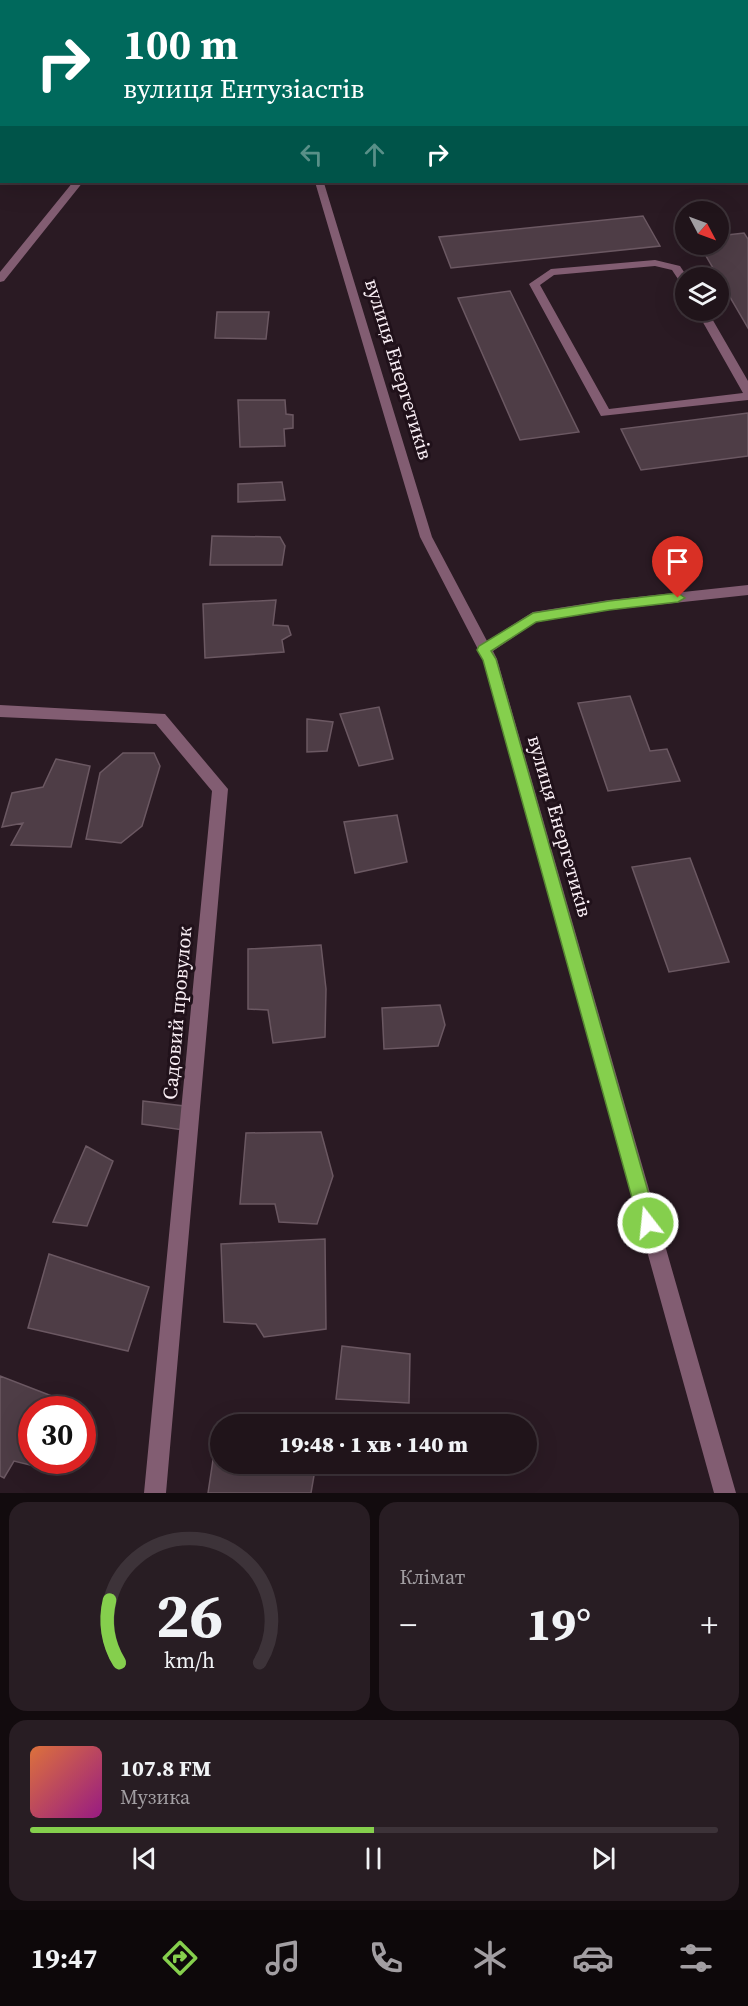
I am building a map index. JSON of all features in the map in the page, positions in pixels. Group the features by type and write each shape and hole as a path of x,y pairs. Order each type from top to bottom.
{"street":[{"path":"0,279 77,183"},
{"name":"вулиця Енергетиків","path":"320,183 426,537 493,671 724,1493"},
{"path":"675,268 655,263 551,272 534,284 605,413 748,396"},
{"path":"707,321 748,391"},
{"path":"484,650 533,617 609,605 748,590"},
{"name":"Садовий провулок","path":"0,711 159,718 220,789 155,1493"}],"building":[{"path":"643,216 660,246 451,268 439,237"},
{"path":"744,233 748,239 748,328 729,295 729,267 712,267 705,255 729,255 729,235"},
{"path":"510,291 579,432 520,440 458,298"},
{"path":"217,312 269,312 266,339 215,338"},
{"path":"238,400 285,400 286,414 293,415 293,428 284,429 285,446 240,447"},
{"path":"748,413 748,456 641,470 621,429"},
{"path":"282,482 285,500 238,502 238,484"},
{"path":"212,536 280,537 285,546 282,565 210,565"},
{"path":"276,600 273,625 288,626 291,635 282,640 284,652 205,658 203,604"},
{"path":"630,696 650,751 667,749 680,781 608,791 578,703"},
{"path":"379,707 393,759 359,766 340,714"},
{"path":"307,719 333,722 327,751 307,752"},
{"path":"123,753 154,753 160,766 142,826 121,843 86,839 100,773"},
{"path":"56,759 90,766 71,847 11,845 23,823 2,827 12,793 43,787"},
{"path":"397,815 407,862 355,873 344,822"},
{"path":"690,858 729,962 669,972 632,867"},
{"path":"321,945 326,989 325,1037 273,1043 268,1010 248,1009 248,949"},
{"path":"440,1005 445,1025 438,1046 384,1049 382,1008"},
{"path":"143,1101 184,1106 183,1130 142,1124"},
{"path":"321,1132 333,1176 317,1224 279,1222 275,1204 240,1204 246,1133"},
{"path":"86,1146 113,1161 87,1226 53,1222"},
{"path":"325,1239 326,1329 264,1337 256,1324 224,1322 221,1244"},
{"path":"49,1254 149,1287 128,1351 28,1328"},
{"path":"342,1346 410,1354 409,1403 336,1399"},
{"path":"0,1376 52,1396 18,1396 18,1462 14,1461 4,1478 0,1476"},
{"path":"211,1474 314,1474 311,1493 208,1493"}],"route":[{"path":"648,1223 490,659 484,650 533,617 609,605 678,598"}]}
